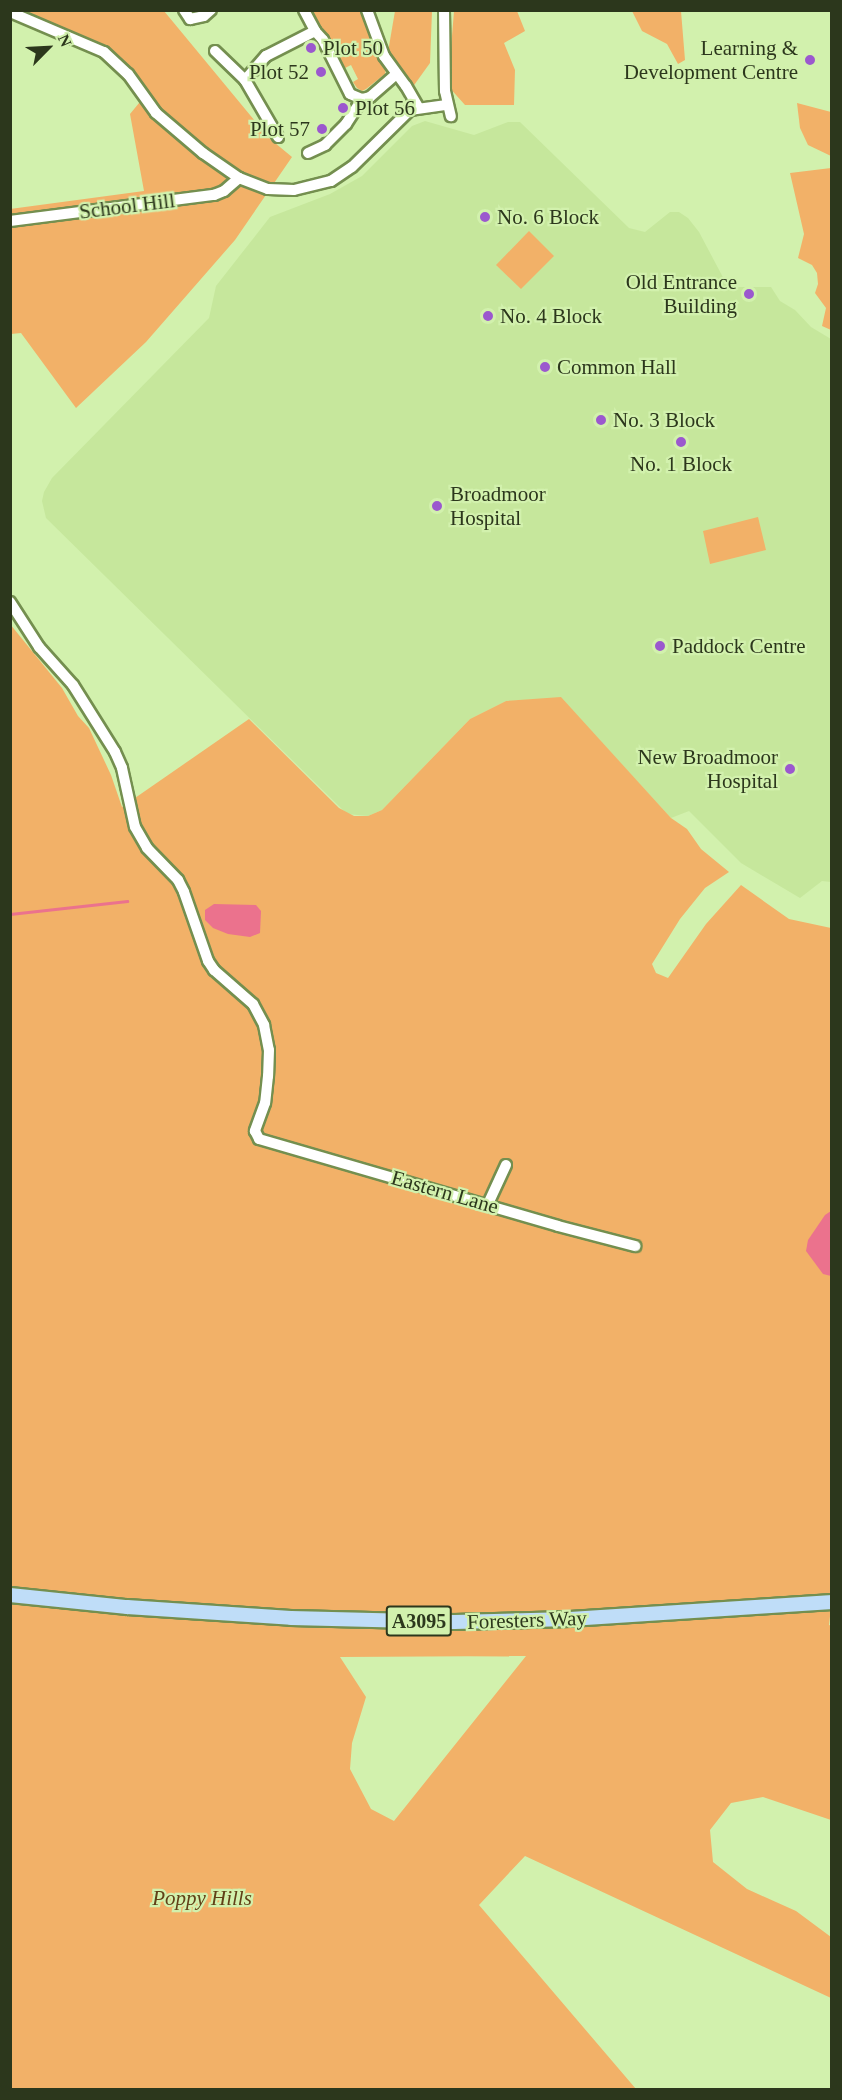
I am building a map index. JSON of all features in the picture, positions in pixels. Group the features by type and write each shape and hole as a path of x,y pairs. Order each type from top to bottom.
{"main road":[{"name":"Foresters Way","path":"10,1595 127,1608 291,1618 454,1622 582,1618 830,1601"}],"street":[{"path":"184,10 190,19 204,16 211,10"},
{"path":"304,10 315,31 323,40 350,94 362,99 370,97 396,74"},
{"path":"367,10 384,56 406,86 417,107"},
{"path":"444,10 442,45 447,105 451,116"},
{"path":"10,12 104,52 128,74 156,112 203,153 239,178 263,188 284,191 331,180 352,167 403,116 417,107 447,105"},
{"path":"245,80 266,56 315,31"},
{"path":"215,51 245,80 278,137"},
{"path":"308,153 325,145 346,124 362,99"},
{"name":"School Hill","path":"10,221 214,195 224,191 239,178"},
{"name":"Eastern Lane","path":"10,602 39,647 73,685 115,752 122,768 135,827 147,848 178,880 213,970 254,1004 264,1025 269,1050 268,1076 265,1103 256,1136 267,1142 635,1246"},
{"path":"488,1204 506,1165"}],"shaded area":[{"name":"Broadmoor Hospital","path":"425,121 474,135 508,122 520,122 629,228 645,232 670,212 679,212 688,218 699,232 726,283 738,287 771,287 780,301 795,310 811,327 831,339 831,882 822,881 800,898 741,863 689,811 671,818 561,698 506,701 470,719 382,810 368,816 347,814 46,518 42,501 52,478 209,318 216,286 270,217 330,194 362,176 412,126"},
{"path":"214,904 256,905 261,911 260,933 250,937 228,934 213,928 205,920 205,910"},
{"path":"831,1211 831,1276 823,1274 806,1251 808,1240 825,1215"}],"green space":[{"path":"11,11 164,11 269,138 292,157 235,240 146,342 76,408 21,333 11,334 10,209 144,191 130,114 144,97 104,52"},
{"path":"311,11 362,11 378,55 386,69 385,74 362,91 357,88 353,82 358,79 351,65 343,69 334,52 340,48 336,39 330,42"},
{"path":"395,11 432,11 430,63 412,88 388,52"},
{"path":"454,11 517,11 525,31 504,43 515,70 514,105 465,105 448,86"},
{"path":"632,11 681,11 685,60 678,64 667,44 642,31"},
{"path":"797,103 831,112 831,156 808,145 800,128"},
{"path":"832,168 831,330 822,326 826,308 815,293 818,284 817,273 812,265 798,258 804,234 790,173"},
{"path":"529,231 554,256 521,289 496,265"},
{"path":"758,517 766,550 710,564 703,531"},
{"name":"Poppy Hills","path":"10,624 62,688 78,716 89,728 111,775 122,807 249,719 339,808 354,816 368,816 382,810 470,719 506,701 561,697 671,818 687,829 701,849 729,872 705,888 680,919 652,964 656,973 668,978 706,924 741,885 789,919 831,928 832,1599 829,1625 832,1626 831,1820 763,1797 731,1803 710,1830 713,1862 747,1889 796,1911 831,1937 831,1998 525,1856 479,1905 636,2089 11,2089","holes":["526,1656 394,1821 371,1809 350,1769 352,1743 366,1697 340,1657"]}],"waterway":[{"path":"10,914 127,901"}],"place":[{"name":"Plot 50","path":"311,48"},
{"name":"Learning & Development Centre","path":"810,60"},
{"name":"Plot 52","path":"321,72"},
{"name":"Plot 56","path":"343,108"},
{"name":"Plot 57","path":"322,129"},
{"name":"No. 6 Block","path":"485,217"},
{"name":"Old Entrance Building","path":"749,294"},
{"name":"No. 4 Block","path":"488,316"},
{"name":"Common Hall","path":"545,367"},
{"name":"No. 3 Block","path":"601,420"},
{"name":"No. 1 Block","path":"681,442"},
{"name":"Broadmoor Hospital","path":"437,506"},
{"name":"Paddock Centre","path":"660,646"},
{"name":"New Broadmoor Hospital","path":"790,769"}]}
